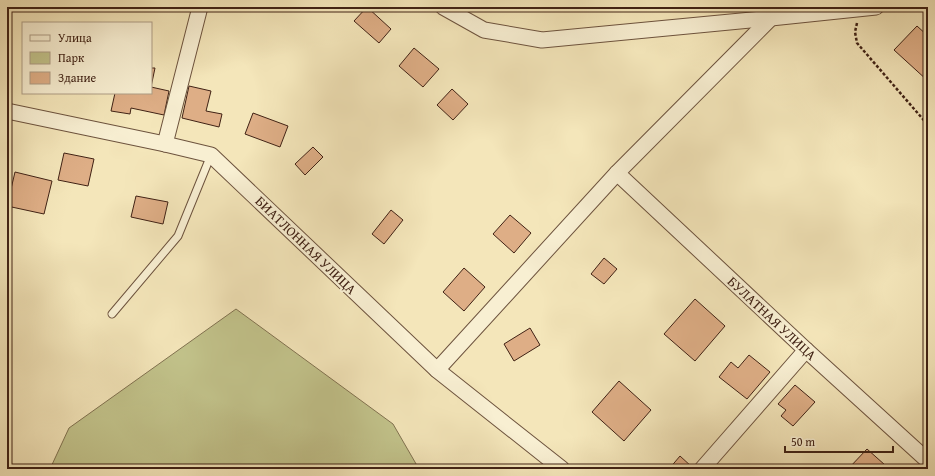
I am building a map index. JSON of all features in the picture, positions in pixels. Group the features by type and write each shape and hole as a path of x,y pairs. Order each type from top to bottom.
{"street":[{"path":"165,144 200,7"},
{"path":"442,7 484,30 542,40 876,7"},
{"path":"437,370 617,173 771,18"},
{"path":"7,111 211,155"},
{"name":"БИАТЛОННАЯ УЛИЦА","path":"211,155 437,370 562,469"},
{"name":"БУЛАТНАЯ УЛИЦА","path":"617,173 806,350 928,461"},
{"path":"702,469 806,350"}],"lane":[{"path":"112,314 178,236 211,155"}],"path":[{"path":"861,9 855,32 857,43 928,125"}],"green space":[{"path":"236,309 393,424 419,469 50,469 69,428"}],"building":[{"path":"367,7 391,29 379,43 354,21"},
{"path":"917,26 928,36 928,81 894,50"},
{"path":"414,48 439,69 423,87 399,66"},
{"path":"152,68 155,68 152,82"},
{"path":"189,86 211,91 206,111 222,114 219,127 182,118"},
{"path":"152,87 169,91 164,115 131,108 130,114 111,111 115,94 152,94"},
{"path":"452,89 468,104 453,120 437,105"},
{"path":"253,113 288,126 280,147 245,134"},
{"path":"313,147 323,157 305,175 295,164"},
{"path":"64,153 94,159 88,186 58,180"},
{"path":"15,172 52,181 44,214 7,206"},
{"path":"136,196 168,202 163,224 131,217"},
{"path":"391,210 403,220 384,244 372,234"},
{"path":"510,215 531,233 514,253 493,234"},
{"path":"604,258 617,269 604,284 591,274"},
{"path":"464,268 485,287 464,311 443,292"},
{"path":"695,299 725,326 695,361 664,334"},
{"path":"530,328 540,345 514,361 504,344"},
{"path":"749,355 770,372 747,399 719,377 731,362 738,368"},
{"path":"619,381 651,410 624,441 592,412"},
{"path":"795,385 815,402 793,426 781,416 786,410 778,404"},
{"path":"867,449 885,465 881,469 848,469"},
{"path":"680,456 692,467 690,469 669,469"}]}
